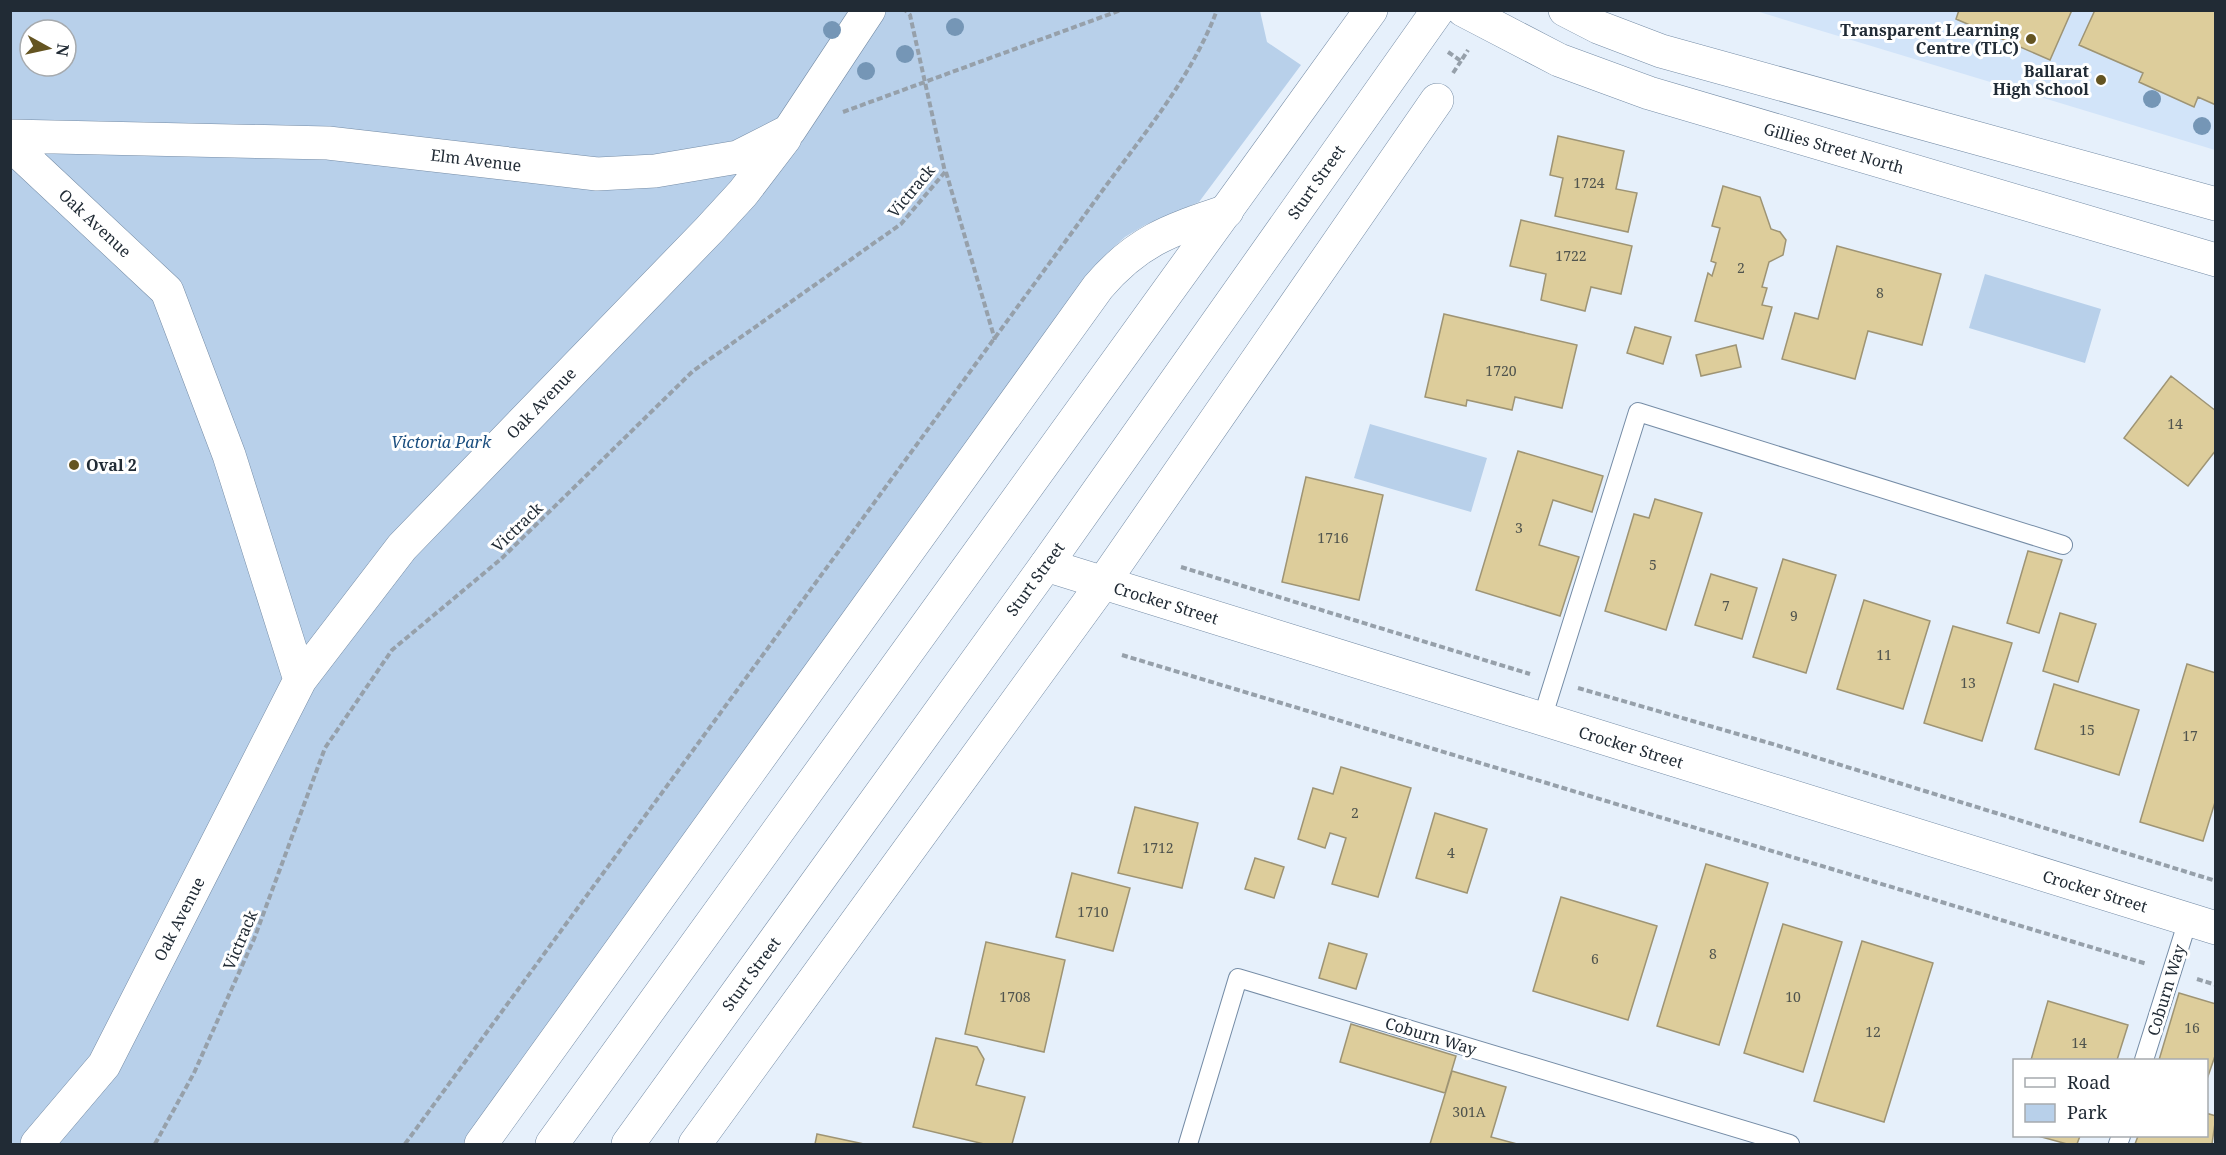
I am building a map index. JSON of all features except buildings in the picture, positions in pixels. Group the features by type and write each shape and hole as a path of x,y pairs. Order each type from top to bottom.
{"street":[{"name":"Elm Avenue","path":"10,136 328,143 597,174 655,171 726,159 756,150 789,131 869,10"},
{"path":"552,1144 1371,10"},
{"name":"Sturt Street","path":"628,1144 1046,565 1437,10"},
{"name":"Gillies Street North","path":"1463,10 1559,60 1649,93 2216,260"},
{"path":"1565,10 1593,19 1661,51 2216,204"},
{"path":"694,1144 1103,583 1437,100"},
{"name":"Oak Avenue","path":"37,1144 104,1065 300,680 402,547 710,230 743,193 789,131"},
{"name":"Oak Avenue","path":"10,144 167,291 229,456 300,680"},
{"path":"481,1144 1098,287 1125,257 1155,238 1227,211"},
{"name":"Crocker Street","path":"1046,565 2202,924"}],"lane":[{"path":"1542,720 1638,412 2063,545"},
{"name":"Coburn Way","path":"2144,1059 2172,971 2202,924"},
{"name":"Coburn Way","path":"1188,1144 1238,978 1790,1144"}],"path":[{"name":"Victrack","path":"155,1144 194,1073 254,939 325,748 392,650 501,559 693,371 901,224 945,172 927,82 910,15 905,10"},
{"path":"789,131 1121,10"},
{"path":"405,1144 995,340 1192,65 1208,36 1217,10"},
{"path":"945,172 995,340"},
{"path":"1181,567 1555,681 1776,745 2216,881"},
{"path":"1122,655 2216,985"}],"shaded area":[{"name":"Ballarat High School","path":"1756,11 2215,11 2215,150"}],"green space":[{"name":"Victoria Park","path":"11,11 1260,11 1267,42 1301,65 1199,202 1145,225 1125,237 1102,258 469,1144 11,1144"},
{"path":"1985,274 2101,309 2085,363 1969,328"},
{"path":"1370,424 1487,458 1471,512 1354,478"}],"place":[{"name":"Transparent Learning Centre (TLC)","path":"2031,39"},
{"name":"Ballarat High School","path":"2101,80"},
{"name":"Oval 2","path":"74,465"}]}
